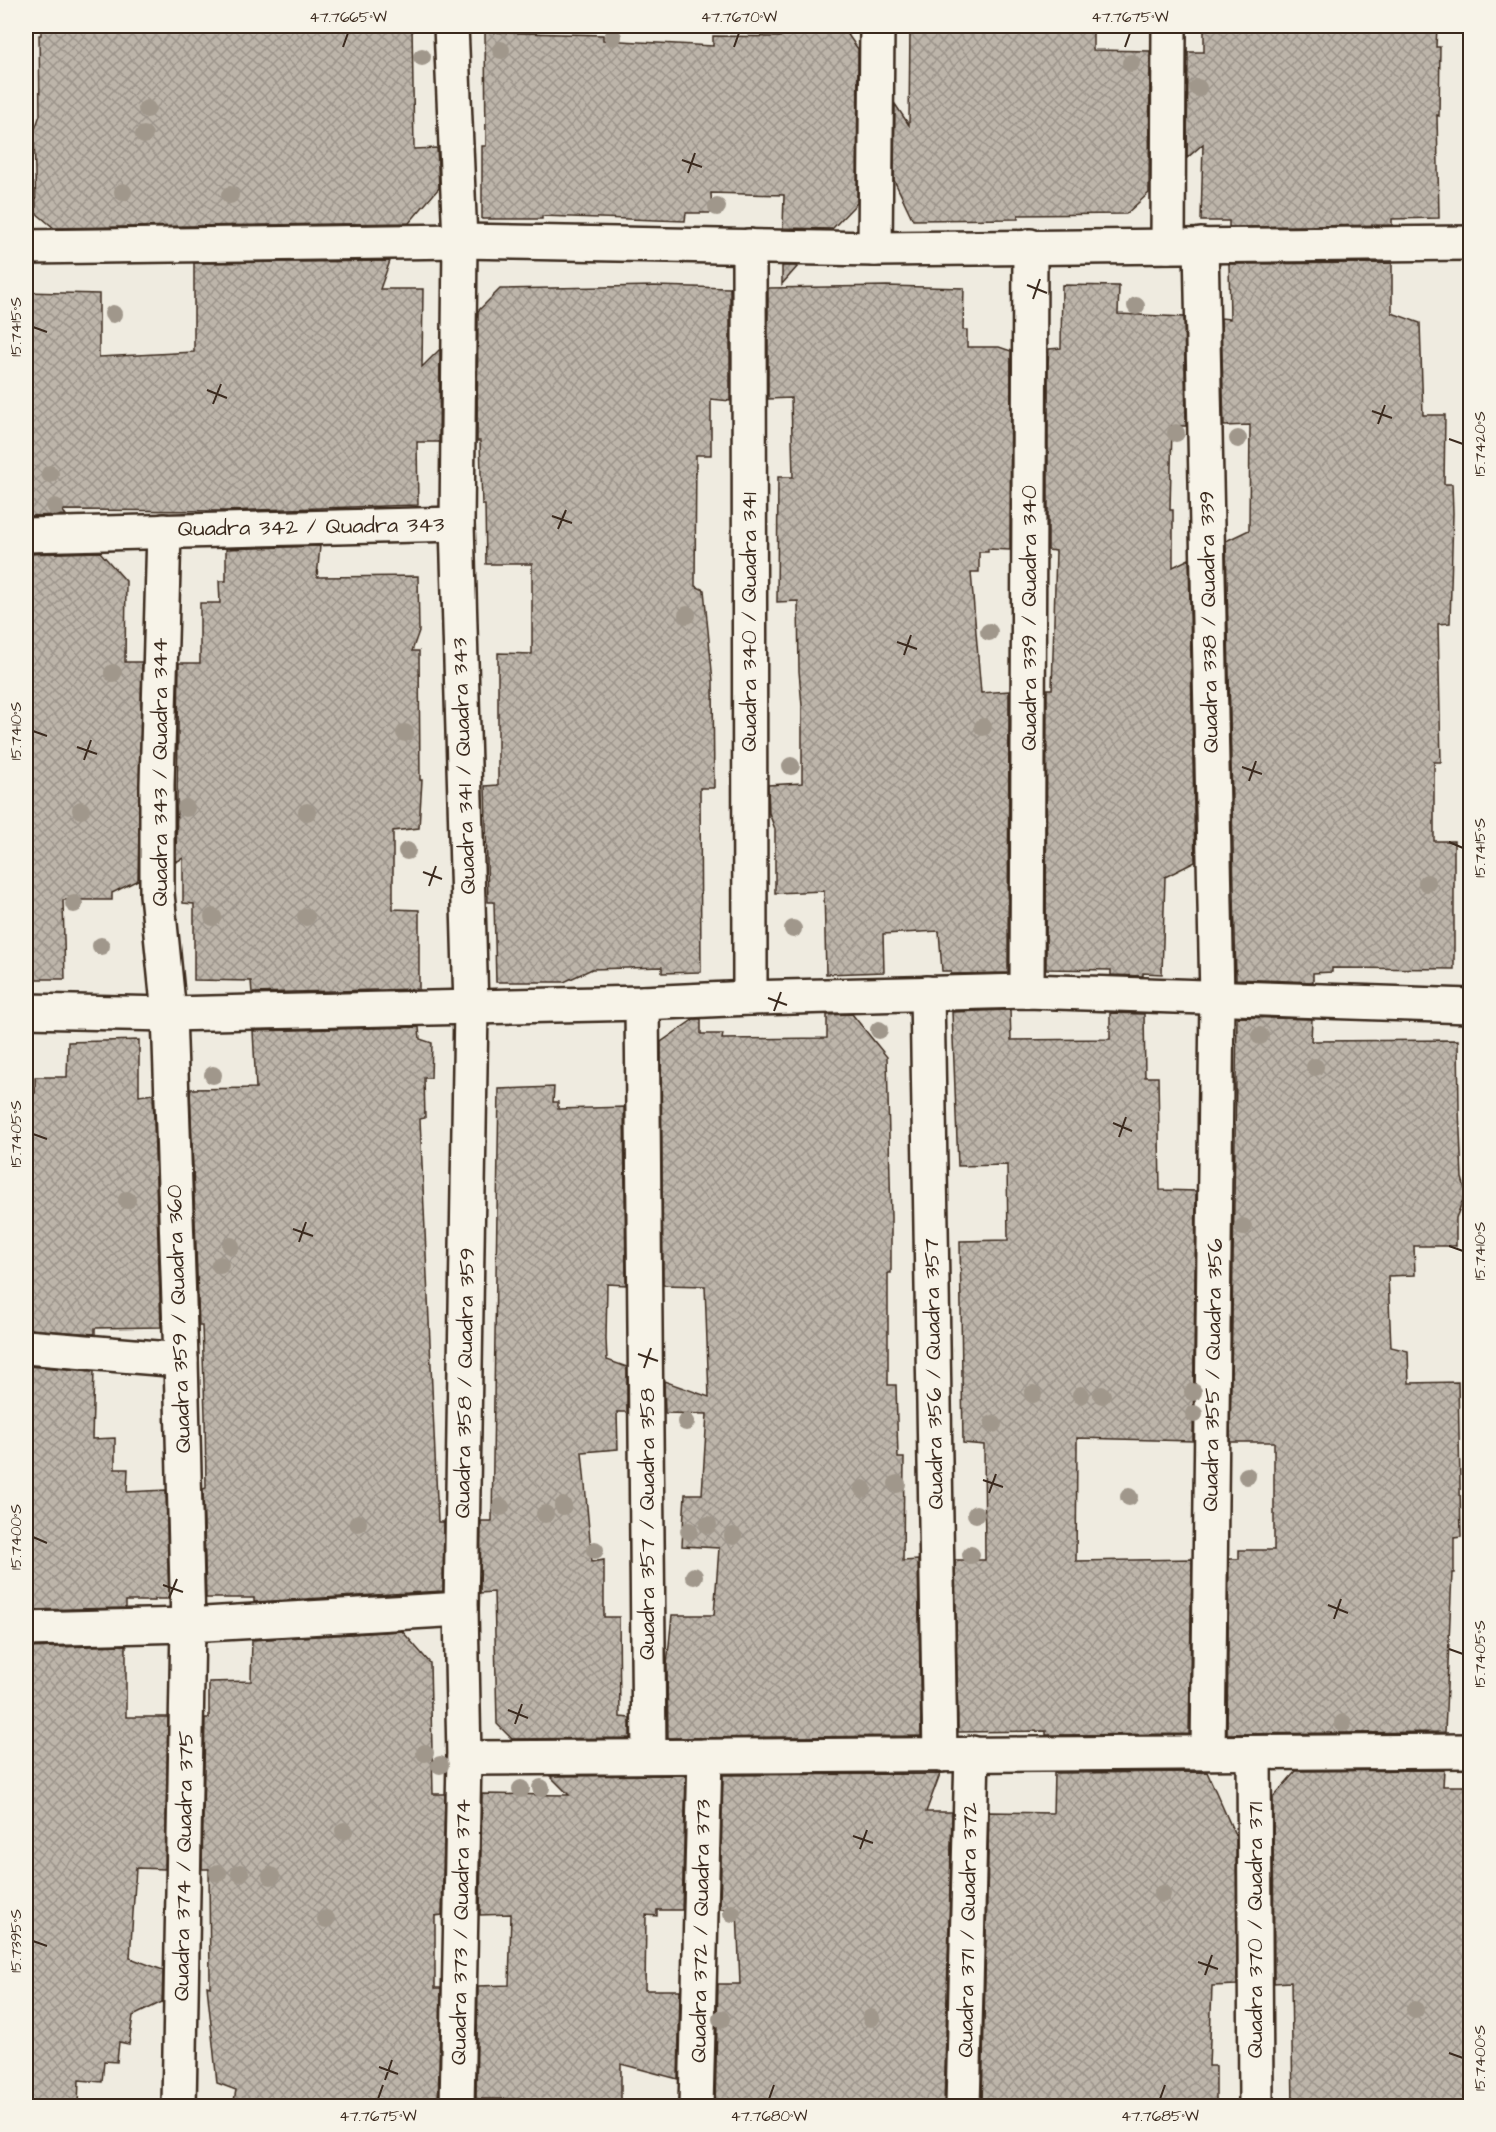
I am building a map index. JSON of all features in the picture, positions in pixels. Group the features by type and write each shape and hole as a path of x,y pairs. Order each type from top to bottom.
{"street":[{"name":"Quadra 341 / Quadra 343","path":"451,26 460,241 457,524 471,1007"},
{"path":"875,249 877,26"},
{"path":"1168,246 1169,26"},
{"path":"26,247 460,241 875,249 1470,243"},
{"name":"Quadra 338 / Quadra 339","path":"1201,245 1217,998"},
{"name":"Quadra 340 / Quadra 341","path":"749,246 750,998"},
{"name":"Quadra 339 / Quadra 340","path":"1027,991 1030,246"},
{"name":"Quadra 342 / Quadra 343","path":"26,535 457,524"},
{"name":"Quadra 343 / Quadra 344","path":"164,531 157,784 157,894 169,1014"},
{"path":"26,1011 169,1014 1027,991 1470,1006"},
{"name":"Quadra 356 / Quadra 357","path":"927,993 956,1754"},
{"name":"Quadra 355 / Quadra 356","path":"1208,1752 1217,998"},
{"name":"Quadra 357 / Quadra 358","path":"642,1003 649,1756"},
{"name":"Quadra 358 / Quadra 359","path":"465,1758 461,1609 471,1007"},
{"name":"Quadra 359 / Quadra 360","path":"169,1014 188,1625"},
{"path":"26,1347 181,1360"},
{"path":"26,1629 188,1625 461,1609"},
{"name":"Quadra 374 / Quadra 375","path":"179,2106 188,1625"},
{"path":"465,1758 1470,1751"},
{"name":"Quadra 370 / Quadra 371","path":"1254,1753 1256,2106"},
{"name":"Quadra 371 / Quadra 372","path":"956,1754 963,2106"},
{"name":"Quadra 372 / Quadra 373","path":"696,2106 705,1756"},
{"name":"Quadra 373 / Quadra 374","path":"457,2106 465,1758"}],"building":[{"path":"41,26 412,26 414,149 437,148 439,188 409,223 54,228 36,213 34,132 40,115 39,35 41,35"},
{"path":"842,26 858,49 857,203 832,229 783,228 784,195 711,193 712,213 686,213 685,221 542,216 542,219 482,219 482,146 486,146 485,32 603,35 603,40 713,46 713,36 780,37 780,27"},
{"path":"910,26 1093,26 1093,50 1150,51 1149,193 1126,214 1018,215 1018,219 913,220 894,180 895,104 909,125"},
{"path":"1204,26 1437,26 1436,47 1440,47 1439,116 1437,115 1439,218 1392,219 1392,225 1229,227 1229,221 1201,221 1203,144 1187,158 1188,52 1204,52"},
{"path":"390,261 380,289 423,289 422,367 440,349 439,442 417,442 418,505 225,511 62,510 66,515 26,516 26,292 99,294 99,357 194,352 194,263"},
{"path":"1392,263 1392,313 1420,323 1423,415 1445,415 1444,484 1452,484 1450,623 1438,624 1441,762 1434,762 1434,841 1454,841 1454,969 1332,968 1332,972 1313,973 1313,982 1236,979 1226,541 1249,530 1250,425 1224,426 1221,318 1230,319 1229,264"},
{"path":"782,266 798,266 782,284"},
{"path":"1062,285 1119,286 1118,314 1184,317 1186,426 1172,426 1170,510 1173,510 1173,567 1189,559 1195,862 1165,877 1162,974 1111,975 1111,970 1046,969 1047,689 1052,689 1056,551 1048,550 1048,365 1049,349 1061,348"},
{"path":"654,286 730,288 730,401 711,399 711,455 696,455 695,586 704,590 713,681 714,788 700,788 701,972 662,973 662,967 592,969 564,982 496,982 494,902 488,902 485,786 498,785 498,653 532,654 532,564 486,564 485,505 482,505 480,441 477,441 478,311 500,289"},
{"path":"887,286 964,288 963,330 967,330 967,347 999,347 1011,351 1010,550 988,549 988,552 979,552 979,572 971,572 981,693 1009,691 1008,973 951,974 951,971 942,971 939,931 883,934 884,972 826,974 824,891 775,893 775,829 769,813 768,785 802,783 802,706 798,601 777,602 778,477 793,477 791,398 768,399 768,288"},
{"path":"320,546 317,577 418,576 419,631 412,651 419,651 420,780 422,780 419,828 393,831 393,909 419,910 419,989 252,993 251,981 194,980 194,904 183,903 183,858 176,862 179,663 200,663 200,603 220,603 219,581 226,581 226,549"},
{"path":"100,552 126,581 125,662 142,662 138,880 112,893 112,900 63,900 65,979 26,979 26,554"},
{"path":"1010,1010 1011,1040 1110,1039 1110,1013 1144,1014 1145,1077 1158,1077 1160,1190 1196,1191 1193,1441 1077,1438 1076,1561 1192,1559 1189,1734 1046,1735 1046,1731 958,1732 955,1560 985,1560 984,1445 963,1443 960,1241 1008,1240 1007,1165 958,1166 952,1012"},
{"path":"852,1014 887,1057 891,1217 891,1273 888,1273 888,1385 896,1385 898,1458 904,1458 903,1561 918,1560 921,1736 668,1738 667,1665 672,1615 714,1615 719,1548 682,1546 685,1494 702,1494 707,1414 665,1413 664,1381 709,1397 705,1286 663,1285 661,1042 694,1019 701,1019 701,1034 723,1034 722,1039 827,1038 827,1015"},
{"path":"1237,1017 1312,1019 1311,1041 1458,1040 1462,1178 1466,1192 1456,1218 1456,1246 1414,1246 1415,1275 1388,1276 1391,1347 1408,1351 1409,1383 1458,1382 1461,1537 1454,1538 1445,1732 1227,1734 1229,1559 1239,1559 1239,1550 1274,1550 1274,1442 1230,1442"},
{"path":"419,1027 420,1039 432,1043 431,1078 424,1078 425,1118 420,1119 438,1522 444,1522 443,1591 254,1602 254,1598 206,1598 203,1489 206,1488 205,1415 202,1326 199,1326 190,1089 256,1088 253,1031"},
{"path":"139,1040 139,1096 153,1094 161,1327 95,1328 95,1334 26,1329 26,1093 35,1093 35,1077 67,1077 68,1042"},
{"path":"554,1087 553,1102 558,1102 558,1109 624,1107 626,1285 607,1284 606,1339 607,1360 627,1367 627,1412 617,1412 618,1449 582,1452 592,1562 604,1560 604,1617 619,1617 620,1717 630,1718 630,1738 512,1739 497,1724 494,1592 480,1593 481,1521 492,1521 499,1089"},
{"path":"26,1366 94,1371 92,1439 115,1438 115,1469 128,1469 127,1492 166,1490 169,1599 126,1601 126,1608 26,1610"},
{"path":"402,1631 430,1663 433,1794 445,1794 442,1915 435,1916 435,1988 441,1988 438,2106 233,2106 236,2090 217,2083 207,1986 210,1987 209,1869 202,1869 205,1718 209,1718 209,1682 251,1681 252,1640"},
{"path":"126,1645 126,1717 168,1717 165,1869 136,1868 130,1958 163,1970 162,2002 133,2016 129,2044 119,2042 117,2062 104,2061 102,2082 79,2080 78,2106 29,2106 30,2081 26,2081 26,1648"},
{"path":"1444,1770 1443,1786 1470,1786 1470,2106 1293,2106 1291,1982 1274,1983 1273,1797 1296,1771"},
{"path":"1207,1772 1236,1837 1237,1985 1212,1986 1209,2066 1216,2066 1216,2106 982,2106 989,1812 1053,1813 1054,1773"},
{"path":"940,1774 926,1812 952,1812 944,2106 715,2106 718,1984 740,1984 737,1909 720,1909 723,1775"},
{"path":"686,1775 682,1910 657,1910 657,1916 646,1915 645,1990 680,1990 678,2079 621,2064 621,2106 525,2106 525,2099 476,2099 478,1986 509,1985 511,1914 480,1915 482,1794 569,1795 550,1776"}]}
